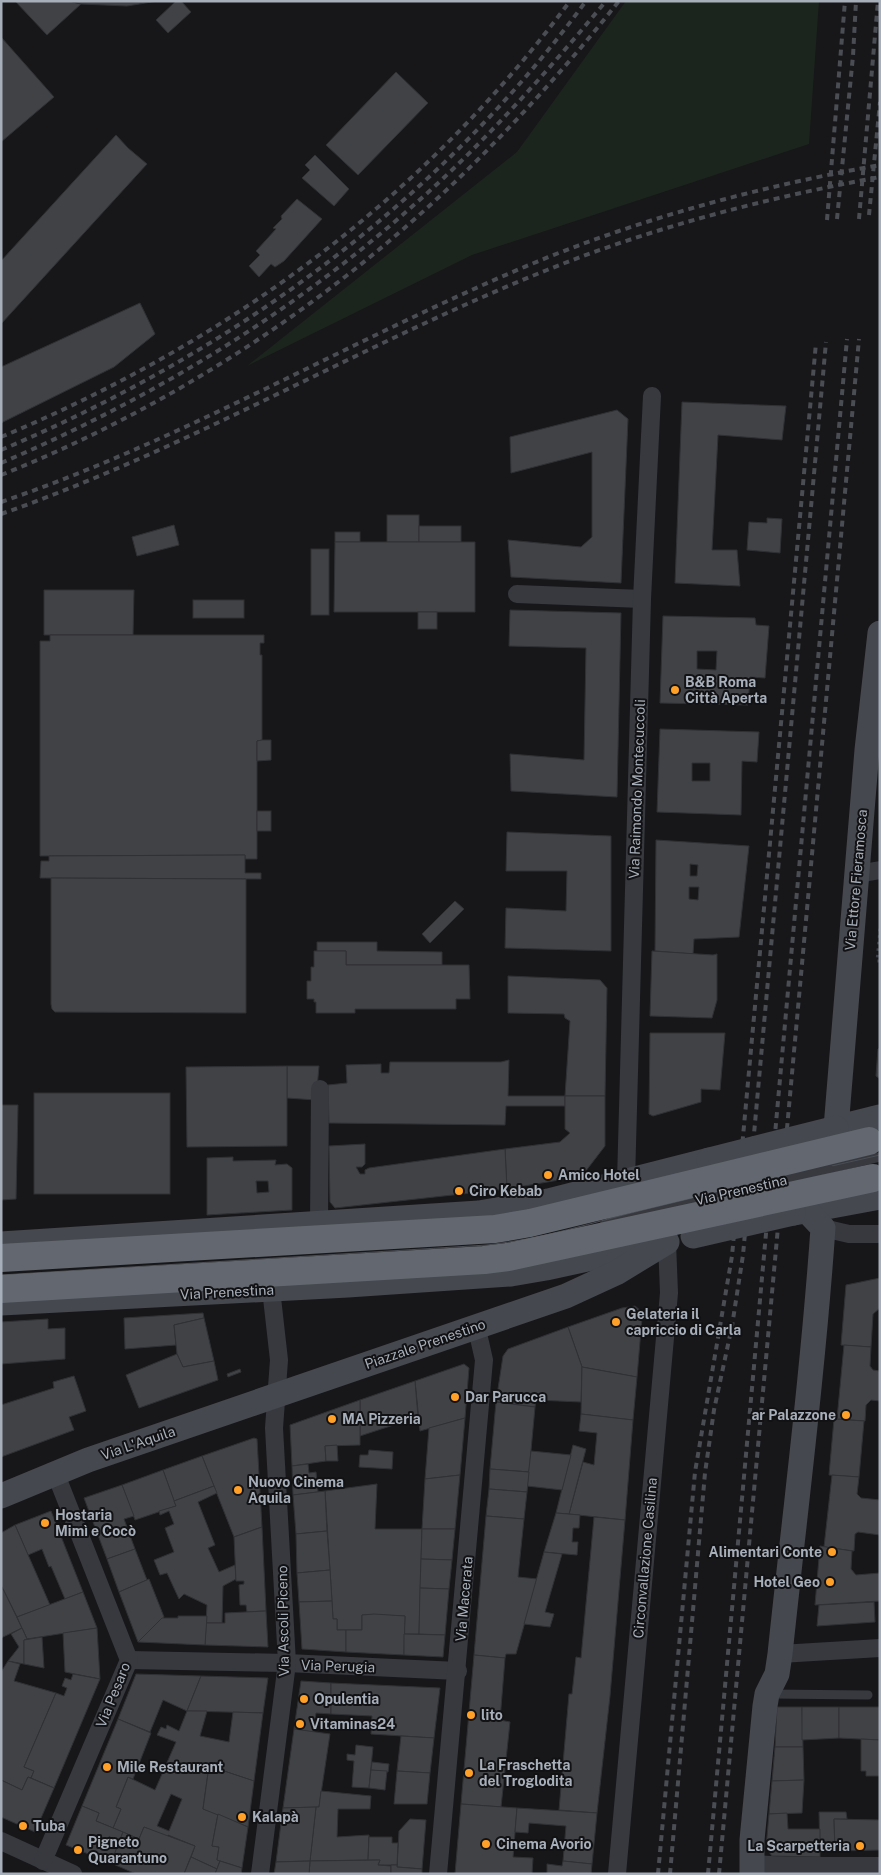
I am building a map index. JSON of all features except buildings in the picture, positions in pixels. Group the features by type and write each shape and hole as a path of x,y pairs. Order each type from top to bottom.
{"highway":[{"path":"1,1258 495,1229 874,1159"},
{"path":"1,1289 508,1257 874,1159"}],"main road":[{"name":"Via Ettore Fieramosca","path":"836,1128 868,872 880,632"},
{"path":"566,1296 583,1259 604,1225 650,1176 836,1128 874,1159 808,1218 819,1275 810,1384 780,1654 777,1674 767,1694 752,1869"},
{"path":"1,1244 436,1217 631,1196"},
{"path":"631,1196 647,1233 667,1242"},
{"name":"Piazzale Prenestino","path":"452,1279 522,1273 693,1236 808,1218"},
{"name":"Piazzale Prenestino","path":"276,1396 566,1296 616,1273 667,1242"},
{"name":"Via Prenestina","path":"1,1303 452,1279"},
{"name":"Via L'Aquila","path":"1,1496 55,1472 276,1396"}],"street":[{"name":"Via Raimondo Montecuccoli","path":"631,1196 642,599 652,396"},
{"path":"517,594 642,599"},
{"path":"319,1225 320,1088"},
{"path":"808,1218 849,1234 880,1234"},
{"name":"Circonvallazione Casilina","path":"617,1874 669,1293 667,1242"},
{"path":"271,1290 279,1360 276,1396"},
{"name":"Via Macerata","path":"438,1874 458,1671 484,1360 479,1338 474,1327"},
{"name":"Via Ascoli Piceno","path":"260,1874 287,1664 274,1428 276,1396"},
{"name":"Via Pesaro","path":"43,1861 129,1660 55,1472"},
{"path":"780,1654 880,1648"},
{"name":"Via Perugia","path":"129,1660 458,1671"},
{"path":"1,1842 73,1874"},
{"path":"752,1869 789,1866 880,1866"}],"lane":[{"path":"836,1128 854,1156 874,1159"},
{"name":"Via Prenestina","path":"631,1196 697,1200 874,1159"},
{"path":"767,1694 868,1695"}],"path":[{"path":"880,929 877,960 880,960"}],"shaded area":[{"path":"626,1 819,1 809,144 472,255 247,366 517,152"}],"tram line":[{"path":"1,1275 487,1245 548,1234 676,1202 880,1155"}],"railway":[{"path":"1,437 84,399 165,357 242,310 316,258 385,201 451,139 513,72 570,1"},
{"path":"1,450 86,411 168,368 248,319 324,265 397,206 465,142 528,74 586,1"},
{"path":"1,463 124,405 183,372 240,337 350,259 402,216 492,130 606,1"},
{"path":"1,475 125,418 185,385 243,349 355,269 407,226 479,159 581,48 619,1"},
{"path":"827,220 845,1"},
{"path":"837,219 853,56 856,1"},
{"path":"859,219 878,1"},
{"path":"869,215 880,102"},
{"path":"1,502 72,476 141,447 413,317 551,256 631,227 713,202 796,182 880,165"},
{"path":"1,514 71,488 140,458 410,330 547,270 628,240 711,215 795,194 880,177"},
{"path":"708,1874 847,339"},
{"path":"719,1874 859,339"},
{"path":"670,1874 705,1473 714,1410 732,1326 743,1255 826,342"},
{"path":"658,1874 695,1472 732,1256 816,343"}],"place":[{"name":"B&B Roma Città Aperta","path":"675,690"},
{"name":"Amico Hotel","path":"548,1175"},
{"name":"Ciro Kebab","path":"459,1191"},
{"name":"Gelateria il capriccio di Carla","path":"616,1322"},
{"name":"Dar Parucca","path":"455,1397"},
{"name":"ar Palazzone","path":"846,1415"},
{"name":"MA Pizzeria","path":"332,1419"},
{"name":"Nuovo Cinema Aquila","path":"238,1490"},
{"name":"Hostaria Mimì e Cocò","path":"45,1523"},
{"name":"Alimentari Conte","path":"832,1552"},
{"name":"Hotel Geo","path":"830,1582"},
{"name":"Opulentia","path":"304,1699"},
{"name":"lito","path":"471,1715"},
{"name":"Vitaminas24","path":"300,1724"},
{"name":"Mile Restaurant","path":"107,1767"},
{"name":"La Fraschetta del Troglodita","path":"469,1773"},
{"name":"Kalapà","path":"242,1817"},
{"name":"Tuba","path":"23,1826"},
{"name":"Cinema Avorio","path":"486,1844"},
{"name":"La Scarpetteria","path":"860,1846"},
{"name":"Pigneto Quarantuno","path":"78,1850"}]}
